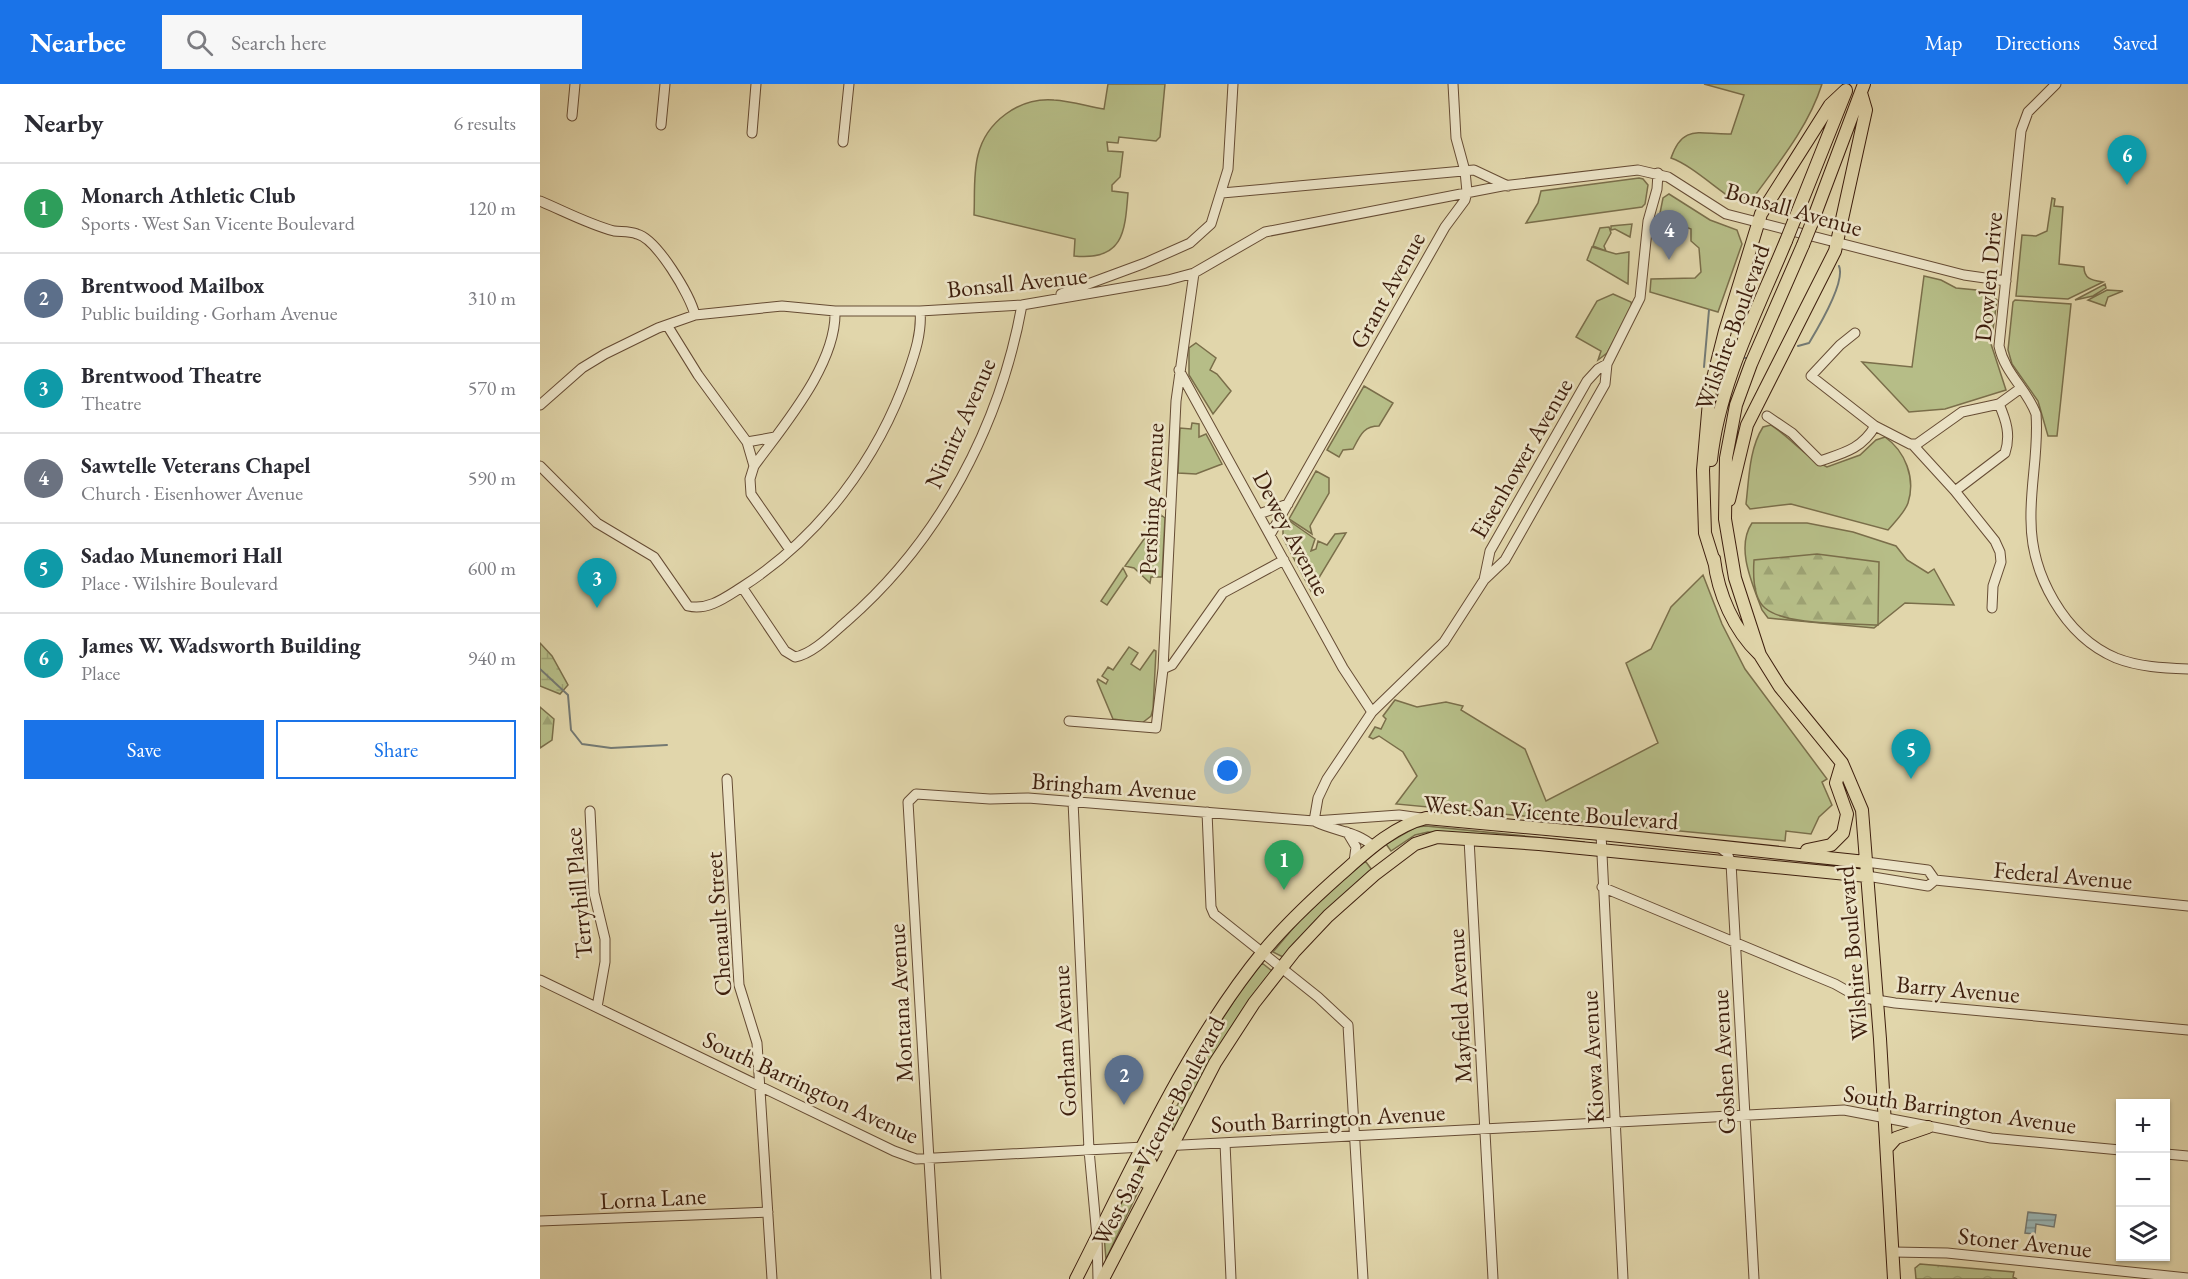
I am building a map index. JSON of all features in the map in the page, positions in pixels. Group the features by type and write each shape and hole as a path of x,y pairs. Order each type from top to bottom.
{"main road":[{"name":"Wilshire Boulevard","path":"1760,655 1743,639 1730,614 1715,565 1709,511 1710,478 1719,416 1737,362 1847,87"},
{"path":"1715,565 1706,533 1703,502 1710,390 1725,331 1758,222 1792,162 1830,105 1847,87"},
{"name":"Wilshire Boulevard","path":"1863,89 1803,245 1751,364 1737,405 1726,458 1725,513 1736,578 1760,655 1780,687 1842,763 1862,810 1885,1116 1894,1279"},
{"path":"1725,513 1747,425 1837,243 1866,110 1863,89"},
{"path":"1748,850 1768,846 1813,850 1831,845 1839,839 1847,822 1844,802 1836,783 1842,763"},
{"name":"West San Vicente Boulevard","path":"1076,1279 1143,1147 1190,1062 1219,1013 1262,953 1317,896 1354,862 1405,825 1426,818 1866,862"},
{"name":"West San Vicente Boulevard","path":"1100,1279 1234,1030 1281,967 1328,916 1402,852 1425,839 1469,839 1867,876"},
{"path":"1374,847 1385,854 1402,852"},
{"path":"1354,862 1370,860 1375,868 1374,875"},
{"path":"1171,1146 1165,1132 1166,1122 1183,1087 1190,1062"},
{"path":"1887,1148 1896,1138 1928,1127"},
{"path":"1120,1245 1132,1207 1150,1169 1149,1158 1143,1147"}],"street":[{"path":"572,116 575,84"},
{"path":"661,125 665,84"},
{"path":"752,133 756,84"},
{"path":"843,142 849,84"},
{"path":"1054,298 1190,243 1211,224 1222,193 1230,150 1233,84"},
{"path":"1453,84 1456,138 1465,171 1467,192"},
{"name":"Dowlen Drive","path":"2056,84 2038,100 2024,122 2000,346 2008,372 2033,405 2037,425 2031,507 2033,544 2039,568 2057,606 2083,638 2116,658 2146,666 2188,669"},
{"name":"Bonsall Avenue","path":"540,405 582,368 604,354 667,325 695,315 782,306 835,311 920,311 1022,305 1054,298 1111,291 1194,273 1265,232 1467,192 1638,170 1658,173 1679,183 1719,211 1964,275 2006,281"},
{"path":"1222,193 1387,180 1465,171 1485,173 1508,186"},
{"name":"Eisenhower Avenue","path":"1314,821 1318,798 1324,784 1372,712 1444,642 1484,580 1505,560 1605,384 1606,364 1640,298 1648,221 1657,189 1658,173"},
{"name":"Grant Avenue","path":"1270,535 1467,192"},
{"path":"540,201 611,230 637,234 645,238 671,270 692,303 695,315"},
{"name":"Pershing Avenue","path":"1069,721 1156,728 1163,669 1179,370 1194,273"},
{"name":"Nimitz Avenue","path":"742,587 785,651 795,657 810,651 874,596 916,548 944,509 965,472 1000,390 1022,305"},
{"path":"790,550 751,494 750,479 754,466 795,411 822,363 833,332 835,311"},
{"path":"540,466 601,526 654,557 688,606 711,605 742,587 790,550 840,498 885,429 911,363 921,328 920,311"},
{"path":"667,325 698,375 747,442 754,466"},
{"path":"1855,333 1840,345 1811,376 1875,426 1913,445 1955,490 1995,541 2001,562 1993,586 1992,608"},
{"name":"Eisenhower Avenue","path":"1484,580 1490,551 1537,467 1587,381 1606,364"},
{"name":"Dewey Avenue","path":"1179,370 1343,668 1372,712"},
{"path":"1913,445 1962,412 1999,404 2021,388"},
{"path":"1955,490 2006,453 2007,425 1999,404"},
{"path":"1767,416 1792,433 1820,461 1854,450 1875,426"},
{"path":"747,442 775,437"},
{"path":"1537,467 1553,476"},
{"path":"1259,514 1288,504"},
{"path":"1163,669 1172,665 1223,593 1284,560"},
{"name":"Chenault Street","path":"727,779 739,985 744,1007 757,1039 772,1279"},
{"name":"Bringham Avenue","path":"911,797 916,794 990,800 1028,798 1314,821 1399,815 1426,818"},
{"name":"Montana Avenue","path":"911,797 908,802 936,1279"},
{"name":"Gorham Avenue","path":"1073,801 1089,1150 1100,1279"},
{"name":"Terryhill Place","path":"590,812 594,893 605,939 605,962 597,1007"},
{"path":"1208,812 1211,907 1214,914 1335,1011 1348,1025 1363,1279"},
{"name":"Bringham Avenue","path":"1314,821 1363,837 1374,847"},
{"path":"1347,832 1356,847 1354,862"},
{"name":"Kiowa Avenue","path":"1601,834 1623,1279"},
{"name":"Mayfield Avenue","path":"1469,839 1493,1279"},
{"path":"1719,847 1727,853 1731,863"},
{"name":"Federal Avenue","path":"1866,862 1928,870 1935,880"},
{"name":"Goshen Avenue","path":"1731,863 1754,1279"},
{"name":"Federal Avenue","path":"1867,876 1928,886 1935,880 2188,906"},
{"name":"Barry Avenue","path":"1602,887 1835,984 1858,997 1876,1001 2188,1030"},
{"name":"South Barrington Avenue","path":"540,980 894,1151 928,1161 1089,1150 1844,1110 1991,1138 2116,1150"},
{"path":"1225,1143 1232,1279"},
{"path":"2170,1154 2188,1156"},
{"name":"Lorna Lane","path":"540,1221 768,1212"},
{"name":"Stoner Avenue","path":"1893,1252 1947,1253 2188,1278"}],"green space":[{"path":"1108,84 1165,84 1160,137 1156,141 1119,137 1118,143 1107,142 1108,151 1123,152 1120,177 1112,185 1112,191 1128,193 1123,232 1112,249 1103,254 1074,256 1075,239 974,215 976,162 982,143 996,122 1017,107 1041,100 1066,101 1104,109"},
{"path":"1704,84 1822,84 1802,128 1756,194 1734,200 1679,161 1671,158 1676,147 1687,135 1694,133 1731,134 1744,95"},
{"path":"1639,178 1648,185 1645,204 1642,207 1526,223 1538,203 1541,191"},
{"path":"1669,194 1710,220 1737,230 1742,244 1718,312 1650,292 1651,279 1695,278 1701,272 1699,248 1691,241 1691,229 1680,225 1670,237 1655,238 1663,198"},
{"path":"2052,198 2055,199 2054,206 2063,207 2059,264 2084,267 2085,274 2092,280 2103,282 2068,299 2016,296 2022,235 2036,236 2047,231"},
{"path":"1632,224 1630,237 1615,229 1611,230 1611,226"},
{"path":"1609,227 1611,233 1604,246 1606,251 1593,246 1600,228"},
{"path":"1592,247 1616,254 1629,252 1628,284 1587,260"},
{"path":"1924,276 1941,280 1956,288 1987,291 1997,300 1991,344 2006,390 1945,409 1909,412 1862,362 1912,367"},
{"path":"2105,284 2106,288 2093,296 2075,300"},
{"path":"2107,290 2123,291 2108,297 2105,306 2088,300"},
{"path":"1613,294 1631,302 1632,307 1607,353 1598,360 1601,351 1576,337 1597,301"},
{"path":"2015,300 2071,304 2057,436 2048,436 2038,401 2012,364 2008,350"},
{"path":"1196,343 1216,358 1210,370 1217,374 1231,391 1213,414 1189,375 1189,348"},
{"path":"1364,386 1393,403 1379,426 1366,430 1353,449 1343,450 1339,457 1327,450"},
{"path":"1192,423 1199,424 1199,437 1206,434 1222,464 1196,474 1178,473 1180,428 1191,429"},
{"path":"1771,425 1812,458 1827,467 1860,455 1876,440 1885,437 1903,457 1910,475 1910,494 1904,510 1888,530 1791,504 1750,509 1746,504 1752,454 1763,427"},
{"path":"1316,471 1329,478 1329,493 1310,526 1312,534 1289,519"},
{"path":"1161,515 1165,518 1162,577 1151,577 1150,583 1134,568 1125,566"},
{"path":"1288,520 1315,539 1311,551 1316,549 1318,541 1327,545 1335,534 1346,533 1311,591 1283,538 1283,529"},
{"path":"1752,523 1807,523 1853,532 1896,546 1907,560 1928,573 1934,569 1954,605 1905,603 1874,628 1768,618 1762,610 1750,578 1745,555 1747,533"},
{"path":"1817,554 1879,562 1878,625 1802,621 1775,614 1761,604 1755,586 1754,560"},
{"path":"1123,568 1127,576 1107,605 1101,601"},
{"path":"1703,575 1722,624 1745,669 1827,779 1822,782 1832,805 1819,817 1811,834 1786,831 1785,841 1396,804 1417,776 1403,752 1379,736 1373,739 1369,737 1375,727 1381,729 1386,719 1383,716 1395,700 1417,707 1446,702 1463,706 1461,710 1525,749 1546,801 1658,743 1626,663 1651,649 1671,607"},
{"path":"540,643 552,656 568,685 560,694 540,686"},
{"path":"1129,647 1138,653 1131,664 1140,670 1154,650 1156,651 1153,709 1151,716 1142,723 1113,719 1097,681 1098,679 1106,684 1108,680 1102,676 1108,667 1113,670"},
{"path":"540,707 554,719 552,740 540,748"},
{"path":"1426,826 1584,842 1583,845 1428,832 1415,835 1391,851 1386,844 1416,827"},
{"path":"1366,862 1372,870 1283,957 1273,952 1299,921 1361,863"},
{"path":"1262,963 1272,971 1230,1029 1172,1135 1170,1119 1188,1085 1195,1062 1239,993"},
{"path":"1145,1159 1147,1173 1106,1259 1104,1236"},
{"path":"1920,1264 2014,1272 2013,1277 2017,1279 1916,1279 1915,1268"}],"water":[{"path":"2028,1212 2056,1215 2054,1227 2036,1224 2035,1234 2025,1233"}],"waterway":[{"path":"1798,346 1809,343 1824,316 1839,283 1839,266"},
{"path":"1704,367 1709,310"},
{"path":"540,669 568,695 571,730 582,744 611,748 667,745"}],"place":[{"name":"James W. Wadsworth Building","path":"2127,185"},
{"name":"Sawtelle Veterans Chapel","path":"1669,260"},
{"name":"Brentwood Theatre","path":"597,608"},
{"name":"Sadao Munemori Hall","path":"1911,779"},
{"name":"Monarch Athletic Club","path":"1284,890"},
{"name":"Brentwood Mailbox","path":"1124,1105"}]}
